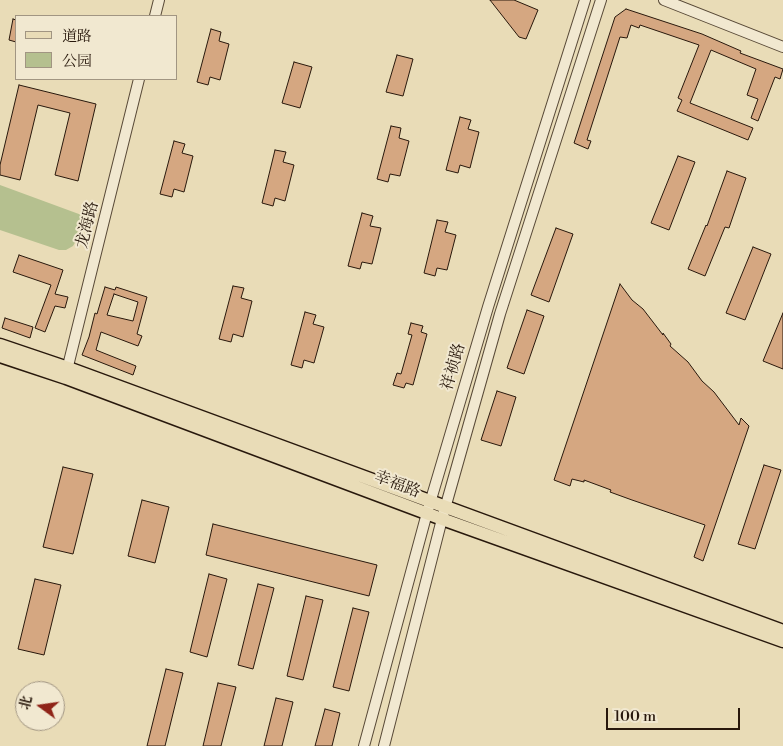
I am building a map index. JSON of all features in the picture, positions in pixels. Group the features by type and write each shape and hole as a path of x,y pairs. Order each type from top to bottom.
{"main road":[{"name":"幸福路","path":"0,345 67,373 428,508 783,630"},
{"name":"幸福路","path":"0,356 67,373"},
{"name":"幸福路","path":"444,513 783,641"}],"street":[{"path":"155,15 159,0"},
{"name":"祥祯路","path":"364,746 428,508 488,306 585,0"},
{"name":"祥祯路","path":"384,746 444,513 500,314 602,0"},
{"path":"664,0 783,47"},
{"name":"龙海路","path":"67,373 139,80"}],"green space":[{"path":"0,185 87,217 85,225 78,224 77,239 73,246 66,250 59,250 0,230"}],"building":[{"path":"490,0 514,0 538,10 526,39 519,37"},
{"path":"626,9 702,34 741,51 740,53 783,69 780,79 775,77 758,121 751,118 758,99 747,95 756,69 711,50 690,103 753,128 748,140 677,111 682,100 678,98 699,45 640,25 639,28 631,25 627,38 620,37 587,140 591,141 588,149 574,143 615,17"},
{"path":"13,19 15,20 15,42 9,40"},
{"path":"211,29 221,32 219,41 229,44 220,80 210,77 208,85 197,82"},
{"path":"397,55 413,59 403,96 386,92"},
{"path":"294,62 312,67 300,108 282,103"},
{"path":"19,85 96,104 78,181 55,175 70,113 38,105 20,180 0,175 0,165"},
{"path":"460,117 471,120 468,129 479,132 470,168 460,165 458,173 446,170"},
{"path":"391,126 401,128 399,138 409,141 400,176 390,174 388,182 377,179"},
{"path":"174,141 185,144 182,153 193,156 184,192 174,189 172,197 160,194"},
{"path":"275,150 286,152 283,162 294,165 285,201 275,198 273,206 262,203"},
{"path":"678,156 695,162 669,230 651,223"},
{"path":"727,171 746,178 729,228 725,227 705,276 688,269 707,226"},
{"path":"362,213 373,216 370,226 381,228 372,264 362,262 360,269 348,266"},
{"path":"437,220 448,222 445,232 456,235 447,270 437,268 435,276 424,273"},
{"path":"556,228 573,234 549,302 531,295"},
{"path":"753,247 771,254 745,320 726,313"},
{"path":"19,255 63,270 55,294 68,297 65,308 55,306 45,332 35,328 51,285 13,272"},
{"path":"620,284 663,335 663,333 671,344 670,346 688,362 702,381 714,392 739,425 741,418 749,426 703,561 694,557 705,525 610,492 611,490 584,480 584,482 572,479 570,486 554,480"},
{"path":"233,286 244,288 241,298 252,301 243,337 233,334 231,342 219,339"},
{"path":"105,287 115,290 116,287 147,297 137,334 142,336 138,346 101,332 96,350 136,366 133,375 82,355 95,313 97,314","holes":["114,294 138,302 133,321 107,315"]},
{"path":"527,310 544,316 524,374 507,368"},
{"path":"305,312 316,315 313,324 324,327 314,363 304,360 302,368 291,365"},
{"path":"783,313 783,369 763,361"},
{"path":"5,318 33,327 30,338 2,328"},
{"path":"411,323 423,326 421,332 427,334 413,385 406,383 404,388 393,385 397,373 401,374 412,335 408,334"},
{"path":"497,391 516,397 501,446 481,440"},
{"path":"764,465 781,470 755,549 738,544"},
{"path":"63,467 93,474 73,554 43,547"},
{"path":"142,500 169,507 155,563 128,556"},
{"path":"213,524 377,565 369,596 206,555"},
{"path":"209,574 227,579 207,657 190,652"},
{"path":"35,579 61,585 44,655 18,649"},
{"path":"258,584 274,588 253,669 238,665"},
{"path":"306,596 323,600 303,680 287,676"},
{"path":"353,608 369,612 349,691 333,687"},
{"path":"166,669 183,673 165,746 147,746"},
{"path":"218,683 236,687 221,746 203,746"},
{"path":"276,698 293,702 282,746 264,746"},
{"path":"325,709 340,713 332,746 315,746"}]}
